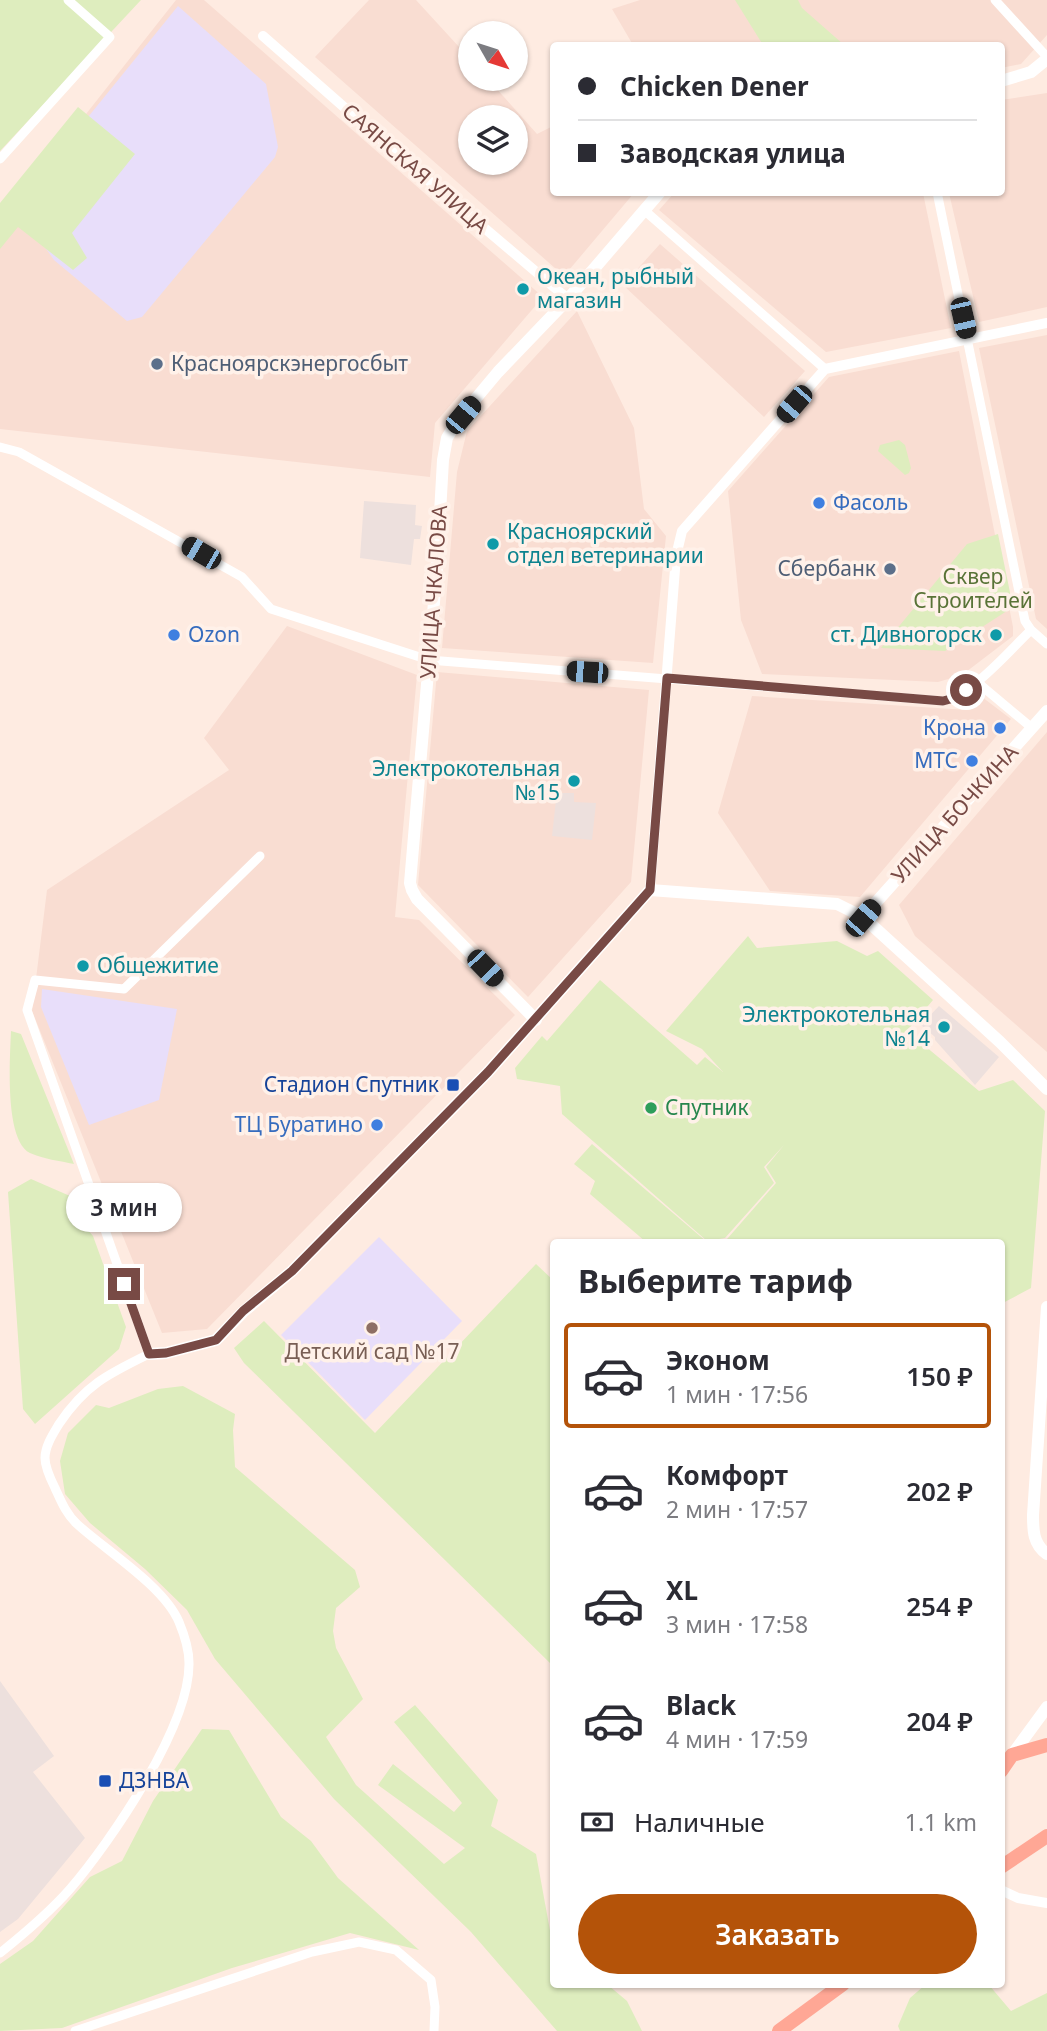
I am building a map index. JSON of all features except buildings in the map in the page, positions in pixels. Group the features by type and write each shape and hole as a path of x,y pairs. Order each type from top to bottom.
{"highway":[{"path":"1005,1765 1012,1755 1047,1745"},
{"path":"1005,1864 1047,1836"},
{"path":"779,2031 838,1988"}],"main road":[{"path":"1005,80 1026,75 1047,58"},
{"name":"УЛИЦА ЧКАЛОВА","path":"536,1020 417,899 410,883 443,460 447,438 457,421 498,372 568,299 656,196"},
{"name":"УЛИЦА БОЧКИНА","path":"863,918 1047,711"},
{"path":"149,1354 166,1353 216,1340 243,1311 292,1271 536,1020 650,890 837,904 863,918 1017,1057 1047,1089"},
{"path":"1047,1307 1045,1375 1034,1479 1033,1525 1034,1535 1047,1554"},
{"path":"1012,1755 1047,1707"}],"street":[{"path":"0,159 110,37 68,0"},
{"path":"995,0 1047,58"},
{"name":"САЯНСКАЯ УЛИЦА","path":"263,36 568,299"},
{"path":"938,196 1025,621 1031,631 1047,644"},
{"path":"644,210 825,369"},
{"path":"650,890 676,556 680,536 825,369 1047,323"},
{"path":"2,450 19,452 242,577 271,609 429,660 943,701 954,698 977,682 1031,631"},
{"path":"977,682 1032,728"},
{"path":"0,1953 34,1926 69,1890 100,1852 166,1742 183,1703 189,1662 188,1648 178,1619 145,1580 75,1522 64,1508 45,1458 50,1438 68,1410 89,1387 109,1373 149,1354 27,1010 35,980 124,989 260,856"},
{"path":"1005,1893 1047,1903"},
{"path":"75,2031 312,1952 359,1942 396,1950 431,1980 435,2007 433,2031"}],"shaded area":[{"path":"176,0 204,0 543,297 435,423 430,477 0,429 0,223"},
{"path":"369,0 416,0 458,46 458,91 499,91 511,105 458,105 458,175 528,175 528,124 537,134 550,128 550,196 631,196 564,276 315,57"},
{"path":"640,0 1047,0 1047,35 1021,64 1005,67 1005,42 631,42 612,9"},
{"path":"178,6 266,84 278,147 275,157 142,317 127,321 54,260 16,206"},
{"path":"1047,93 1047,307 979,322 950,196 1005,196 1005,99"},
{"path":"671,196 924,196 951,328 826,352 659,210"},
{"path":"660,244 805,371 764,417 623,285"},
{"path":"577,311 634,428 644,509 666,536 653,663 442,648 457,472 467,431"},
{"path":"1047,335 1047,629 1036,619 979,348"},
{"path":"959,351 1013,636 962,675 938,682 762,674 741,620 728,491 829,377"},
{"path":"364,501 416,505 415,525 422,526 420,539 414,539 411,565 360,558"},
{"path":"287,626 417,675 395,917 419,920 515,1015 207,1329 162,1333 32,1011 47,890 229,770 204,738"},
{"path":"437,672 649,690 631,882 528,997 418,885"},
{"path":"752,696 968,710 982,697 1011,719 860,897 770,891 718,813"},
{"path":"1047,732 1047,1052 915,936 899,905"},
{"path":"561,793 574,793 574,802 596,803 592,840 552,836 556,800 560,800"},
{"path":"42,989 177,1009 159,1100 89,1125 41,1007"},
{"path":"939,1006 999,1057 975,1085 935,1037 921,1025"},
{"name":"Детский сад №17","path":"379,1237 462,1321 365,1420 281,1335"},
{"path":"0,1681 54,1756 33,1772 85,1838 18,1919 0,1932"}],"green space":[{"path":"0,0 141,0 0,151"},
{"path":"735,0 798,0 802,8 841,42 761,42"},
{"path":"78,107 135,154 72,233 87,258 73,270 18,227 0,249 0,203"},
{"path":"899,440 905,445 911,468 905,475 878,451 880,445"},
{"name":"Сквер Строителей","path":"998,534 1013,607 945,651 881,648 967,544"},
{"path":"748,936 757,948 837,941 867,956 878,951 933,1000 907,1031 979,1091 1013,1080 1045,1111 1031,1288 1005,1302 1005,1239 727,1239 776,1183 766,1167 784,1145 764,1167 774,1183 725,1238 705,1239 562,1114 560,1086 517,1079 515,1068 542,1036 547,1041 600,980 697,1065 705,1057 723,1072 702,1049 666,1031"},
{"path":"11,1031 21,1034 74,1164 35,1155 22,1145 12,1116 10,1097"},
{"path":"592,1144 703,1239 642,1239 590,1194 595,1181 574,1164"},
{"path":"31,1179 70,1196 83,1224 93,1236 126,1327 119,1349 35,1424 23,1409 8,1192"},
{"path":"536,1264 550,1277 550,1663 244,1363 234,1348 264,1321 375,1433"},
{"path":"183,1386 235,1414 235,1467 355,1570 360,1587 336,1608 333,1631 336,1648 363,1699 326,1737 356,1785 444,1864 465,1848 378,1785 393,1764 454,1812 462,1803 394,1722 415,1705 498,1800 491,1826 536,1854 550,1931 550,1988 612,1988 627,2001 642,2031 557,2031 471,1932 334,1799 215,1659 187,1610 145,1569 90,1523 65,1494 60,1461 68,1433 96,1405 109,1408 158,1389"},
{"path":"202,1729 229,1730 281,1817 311,1841 338,1878 419,1950 350,1933 232,1968 62,2028 0,2031 0,1964 33,1941 90,1877 122,1861 153,1801"},
{"path":"922,1988 992,1988 1011,2011 1047,1993 1047,2031 900,2031 898,2026 910,1998"}],"place":[{"name":"Океан, рыбный магазин","path":"523,289"},
{"name":"Красноярскэнергосбыт","path":"157,364"},
{"name":"Фасоль","path":"819,503"},
{"name":"Красноярский отдел ветеринарии","path":"493,544"},
{"name":"Сбербанк","path":"890,569"},
{"name":"Ozon","path":"174,635"},
{"name":"ст. Дивногорск","path":"996,635"},
{"name":"Крона","path":"1000,728"},
{"name":"МТС","path":"972,761"},
{"name":"Электрокотельная №15","path":"574,781"},
{"name":"Общежитие","path":"83,966"},
{"name":"Электрокотельная №14","path":"944,1027"},
{"name":"Стадион Спутник","path":"453,1085"},
{"name":"Спутник","path":"651,1108"},
{"name":"ТЦ Буратино","path":"377,1125"},
{"name":"Детский сад №17","path":"372,1328"},
{"name":"ДЗНВА","path":"105,1781"}],"route":[{"path":"124,1284 149,1354 166,1353 216,1340 243,1311 292,1271 339,1224 536,1020 650,890 667,678 943,701 966,690"}]}
